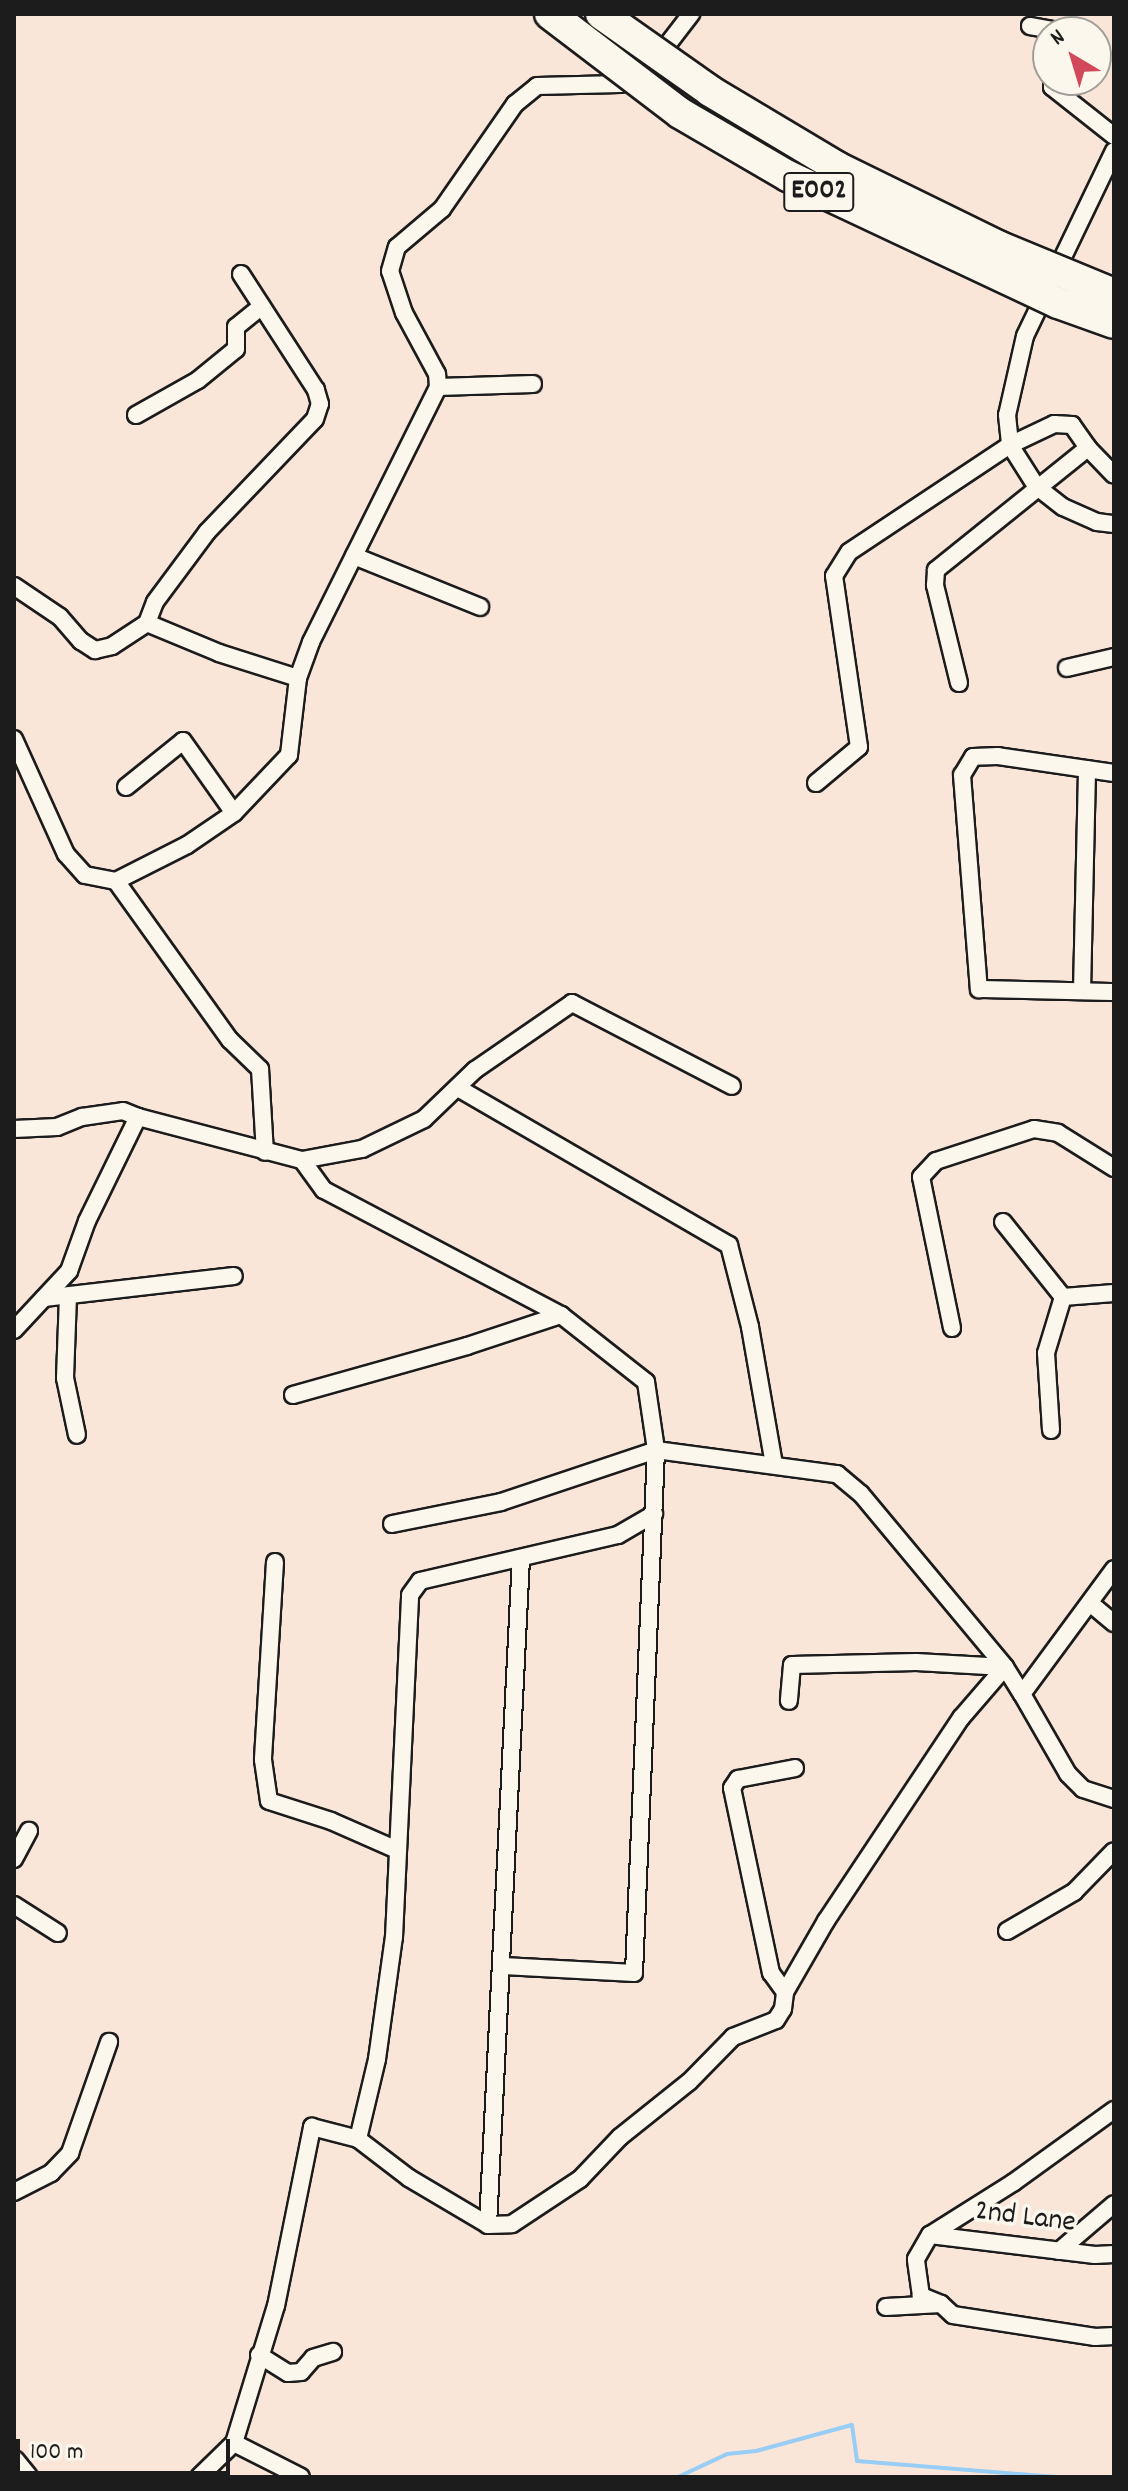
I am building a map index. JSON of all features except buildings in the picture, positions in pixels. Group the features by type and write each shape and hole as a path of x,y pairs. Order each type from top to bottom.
{"highway":[{"name":"E002","path":"550,14 680,113 788,176 1058,303 1114,323"},
{"name":"E002","path":"601,14 710,91 837,167 1008,251 1114,294"}],"street":[{"path":"14,739 66,854 85,875 116,881 187,845 234,813 289,755 298,678 311,642 438,387 437,374 404,313 390,271 397,247 442,209 515,104 537,86 620,84 648,70 691,14"},
{"path":"1063,96 1114,136"},
{"path":"1114,151 1025,336 1007,415 1010,445 1036,486 1063,507 1097,522 1114,524"},
{"path":"14,586 60,617 81,641 95,650 112,646 147,623 155,602 207,532 315,419 320,404 316,390 241,274"},
{"path":"136,415 198,380 236,349 236,327 262,306"},
{"path":"438,387 533,384"},
{"path":"816,783 859,747 834,576 849,552 1010,445 1065,422 1072,425 1088,448 1114,475"},
{"path":"959,683 935,585 936,570 1036,486 1088,448"},
{"path":"354,556 480,607"},
{"path":"147,623 219,653 298,678"},
{"path":"1067,668 1074,663 1114,657"},
{"path":"126,787 183,741 234,813"},
{"path":"1114,773 998,756 973,757 962,775 979,989 1114,992"},
{"path":"1082,991 1087,769"},
{"path":"116,881 230,1040 260,1069 265,1152"},
{"path":"14,1129 57,1127 82,1117 123,1111 302,1160 362,1149 424,1119 475,1070 572,1003 732,1086"},
{"path":"458,1088 729,1245 750,1327 774,1465"},
{"path":"14,1330 69,1271 87,1221 138,1117"},
{"path":"952,1328 921,1177 936,1161 1034,1129 1058,1133 1114,1168"},
{"path":"302,1160 324,1190 561,1315 646,1382 656,1450 634,1973 503,1966"},
{"path":"1003,1222 1063,1297"},
{"path":"44,1298 234,1276"},
{"path":"1063,1297 1114,1293"},
{"path":"68,1296 65,1378 77,1435"},
{"path":"1051,1430 1046,1353 1063,1297"},
{"path":"293,1395 561,1315"},
{"path":"392,1524 501,1502 656,1450 837,1474 861,1494 1005,1667 1068,1774 1083,1789 1114,1799"},
{"path":"358,2139 377,2059 394,1937 410,1595 420,1581 618,1535 654,1514"},
{"path":"488,2225 521,1558"},
{"path":"275,1562 263,1760 269,1801 331,1821 397,1850"},
{"path":"1022,1694 1114,1569"},
{"path":"1090,1603 1114,1623"},
{"path":"789,1701 792,1665 916,1662 1005,1667"},
{"path":"199,2477 234,2443 276,2306 308,2134 312,2127 358,2139 409,2178 488,2225 512,2224 580,2179 620,2137 689,2082 733,2037 776,2020 783,2009 785,1992 826,1921 961,1718 1005,1667"},
{"path":"785,1992 771,1973 732,1788 738,1779 795,1768"},
{"path":"14,1859 29,1831"},
{"path":"1007,1931 1074,1892 1114,1851"},
{"path":"14,1905 58,1933"},
{"path":"14,2192 51,2173 70,2153 109,2042"},
{"path":"1114,2110 1014,2182 930,2235 916,2259 921,2296 941,2304 953,2315 1095,2337 1114,2336"},
{"path":"1059,2251 1114,2204"},
{"name":"2nd Lane","path":"930,2235 1059,2251 1114,2254"},
{"path":"886,2307 941,2304"},
{"path":"259,2355 288,2373 301,2372 313,2358 333,2352"},
{"path":"234,2443 301,2477"},
{"path":"14,2461 27,2477"}],"waterway":[{"path":"678,2477 727,2454 756,2451 852,2425 857,2461 1056,2477"}]}
